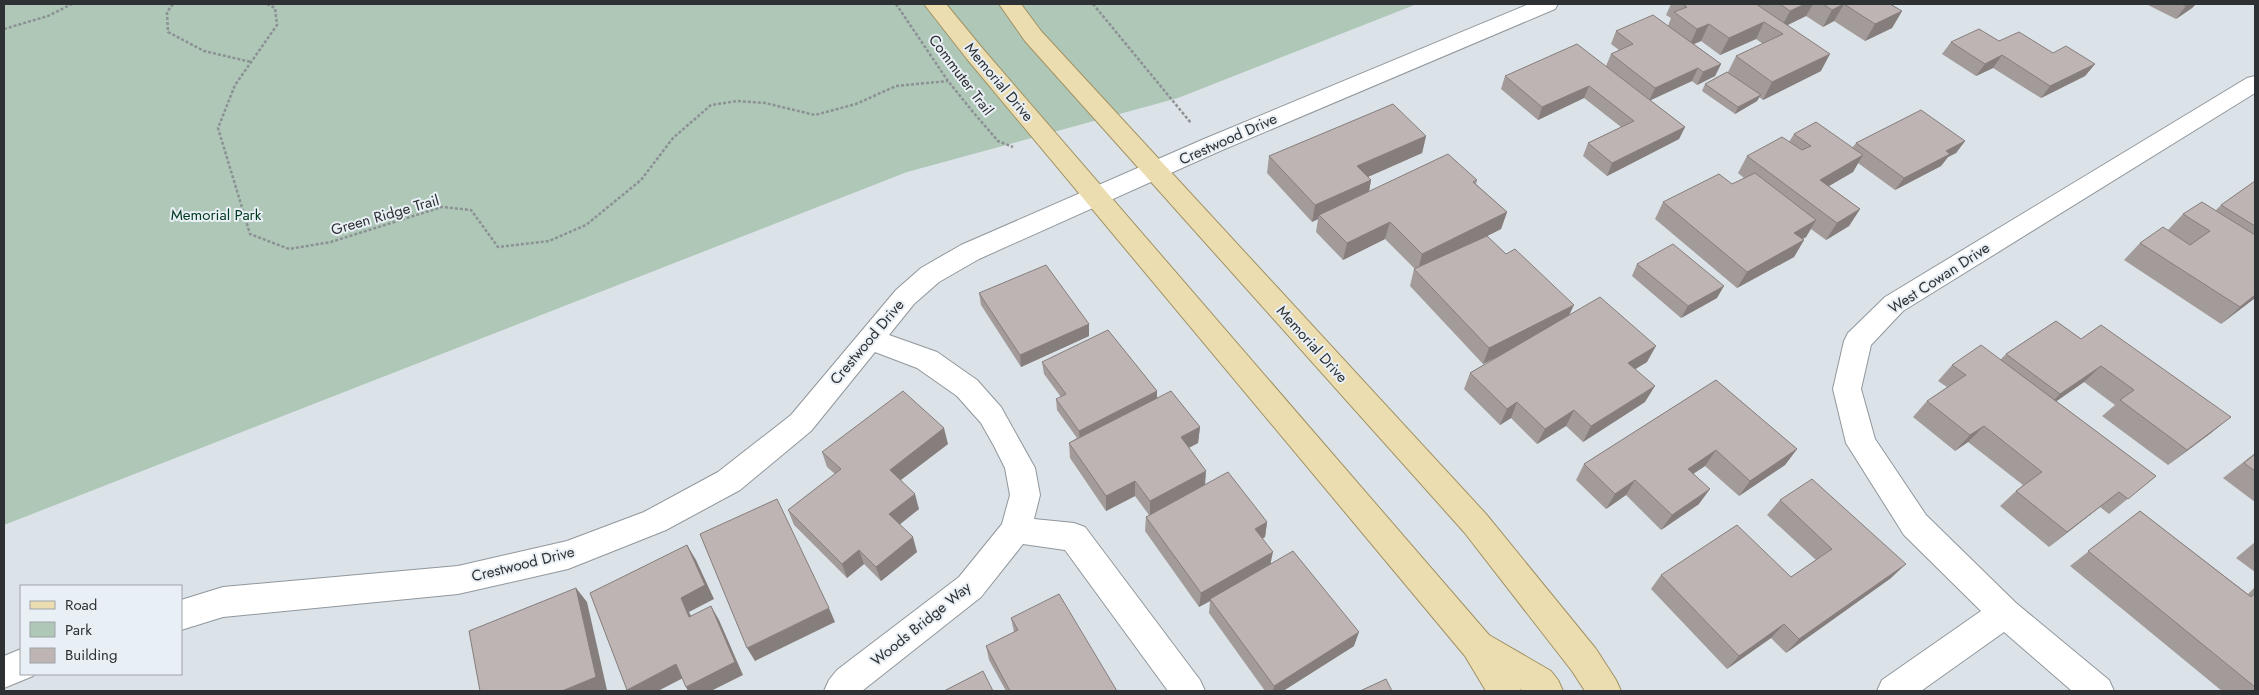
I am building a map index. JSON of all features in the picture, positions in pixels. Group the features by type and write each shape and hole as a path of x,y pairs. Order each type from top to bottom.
{"main road":[{"name":"Memorial Drive","path":"935,4 975,54 1477,645 1504,691"},
{"name":"Memorial Drive","path":"1010,4 1033,36 1475,523 1584,660 1604,691"},
{"path":"1477,645 1539,682 1546,691"}],"street":[{"name":"Crestwood Drive","path":"182,615 223,602 458,580 568,554 655,521 729,481 801,423 905,296 930,275 970,252 1212,145 1547,4"},
{"name":"West Cowan Drive","path":"2097,691 2005,613 1916,525 1861,443 1847,389 1858,341 1894,304 2255,83"},
{"name":"Woods Bridge Way","path":"841,691 849,681 970,587 1016,530 1026,495 1020,468 991,415 967,388 927,360 869,339"},
{"path":"1016,530 1074,537 1188,691"},
{"path":"1894,691 2005,613"},
{"path":"4,672 20,665"}],"path":[{"path":"4,29 48,16 72,4"},
{"path":"172,4 167,12 168,32 204,51 252,62"},
{"name":"Green Ridge Trail","path":"267,4 275,8 277,25 235,85 218,128 250,234 289,249 331,242 442,208 472,210 498,247 549,242 586,225 641,180 673,138 711,105 736,101 765,103 815,116 856,104 896,86 948,81"},
{"name":"Commuter Trail","path":"896,4 948,81 998,141 1018,149"},
{"path":"1093,4 1212,145"}],"green space":[{"name":"Memorial Park","path":"4,4 1417,4 1178,98 907,172 4,525"}],"building":[{"path":"1682,4 1756,4 1830,54 1772,82 1736,56 1783,34 1764,22 1729,38 1709,24 1697,29 1674,12 1687,7"},
{"path":"1780,4 1805,4 1790,11"},
{"path":"1823,4 1844,4 1832,10"},
{"path":"1844,4 1890,4 1902,11 1875,24"},
{"path":"1653,15 1721,64 1703,72 1698,68 1655,88 1611,54 1633,44 1616,31"},
{"path":"1979,29 1999,41 2019,32 2053,53 2066,46 2095,64 2050,86 2002,55 1985,64 1951,42"},
{"path":"1577,44 1685,127 1612,163 1588,143 1634,121 1589,86 1542,107 1505,76"},
{"path":"1727,72 1761,95 1738,107 1705,84"},
{"path":"1393,104 1426,136 1357,166 1371,180 1315,205 1269,156"},
{"path":"1921,110 1965,141 1946,151 1950,154 1904,178 1856,143"},
{"path":"1816,122 1863,155 1820,180 1860,209 1837,223 1747,156 1782,137 1802,150 1811,146 1794,134"},
{"path":"1448,154 1477,180 1473,182 1507,212 1422,254 1390,222 1347,243 1319,215"},
{"path":"1755,173 1816,220 1794,233 1804,240 1747,272 1663,202 1719,174 1732,184"},
{"path":"2255,181 2255,226 2221,205"},
{"path":"2202,202 2255,235 2255,295 2240,307 2140,243 2163,227 2190,245 2210,231 2183,214"},
{"path":"1487,236 1506,254 1515,249 1574,305 1489,348 1414,269"},
{"path":"1673,244 1724,286 1688,306 1637,264"},
{"path":"1046,265 1089,324 1020,355 979,293"},
{"path":"1600,297 1656,346 1628,363 1655,386 1591,426 1574,410 1545,429 1517,402 1507,409 1470,373"},
{"path":"2056,321 2081,339 2101,325 2231,417 2187,450 2120,400 2134,390 2101,366 2060,394 2006,354"},
{"path":"1108,330 1157,391 1079,431 1056,399 1066,394 1042,362"},
{"path":"1981,345 2156,476 2128,499 2119,492 2067,532 2016,491 2042,472 1984,426 1970,435 1927,401 1966,375 1952,365"},
{"path":"1716,380 1797,449 1750,481 1716,450 1688,469 1710,489 1672,515 1635,480 1615,494 1584,464"},
{"path":"903,391 944,428 890,470 915,494 889,514 913,537 876,567 859,550 842,564 788,510 841,469 822,452"},
{"path":"1171,391 1200,427 1181,437 1206,471 1150,501 1135,481 1106,496 1069,443"},
{"path":"2255,454 2255,471 2244,463"},
{"path":"1228,472 1267,522 1255,529 1273,552 1201,593 1146,517"},
{"path":"1812,479 1906,564 1799,639 1784,624 1739,656 1661,575 1737,525 1791,577 1832,549 1780,500"},
{"path":"777,499 829,608 747,648 700,534"},
{"path":"2140,511 2251,597 2255,593 2255,687 2088,551"},
{"path":"687,545 705,585 681,598 689,617 711,606 735,662 686,687 676,664 627,690 590,593"},
{"path":"1293,551 1359,632 1274,686 1210,599"},
{"path":"576,588 596,677 562,691 480,691 469,631"},
{"path":"1059,594 1117,691 1010,691 986,646 1018,630 1011,618"},
{"path":"983,671 993,691 944,691"},
{"path":"1386,679 1392,691 1360,691"}]}
